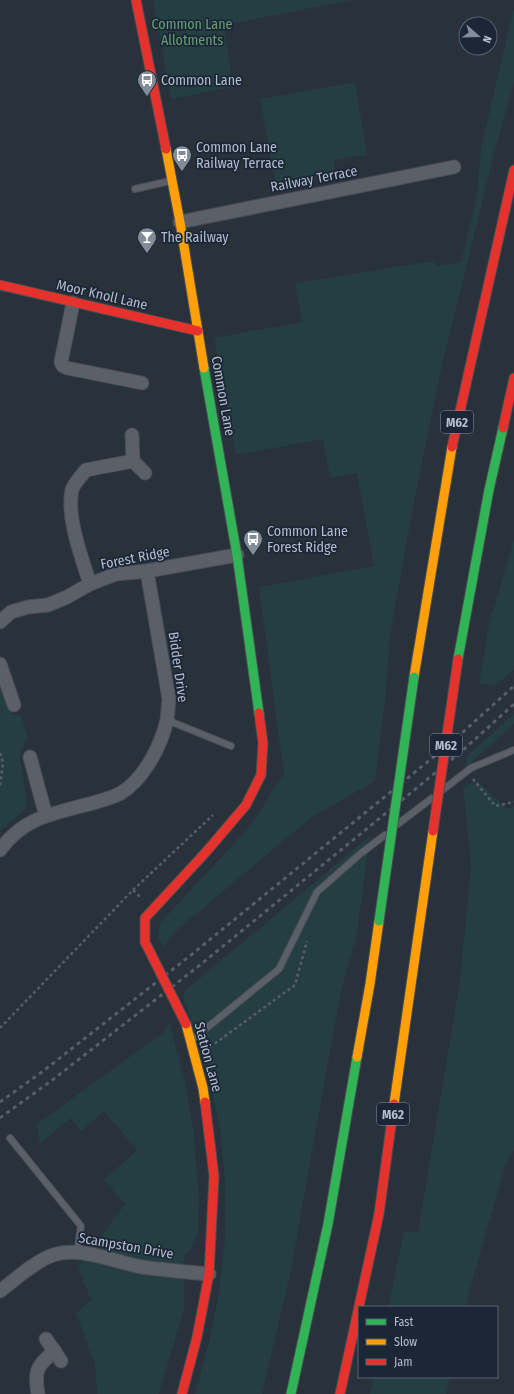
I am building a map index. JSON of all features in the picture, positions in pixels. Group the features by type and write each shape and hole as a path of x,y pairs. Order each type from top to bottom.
{"main road":[{"name":"Common Lane","path":"136,0 180,222 238,555 263,743 261,775"},
{"name":"M62","path":"291,1394 328,1224 370,984 414,677 450,456 514,170"},
{"name":"Moor Knoll Lane","path":"0,285 198,331"},
{"name":"M62","path":"359,1306 379,1214 458,659 489,490 514,378"},
{"name":"Station Lane","path":"182,1394 197,1337 209,1274 214,1176 203,1088 186,1024 145,942 145,918 206,852 246,805 261,775"},
{"name":"M62","path":"340,1394 358,1311"}],"street":[{"name":"Railway Terrace","path":"180,222 454,167"},
{"path":"73,303 61,362 63,366 142,383"},
{"path":"132,434 133,461 145,473"},
{"path":"90,584 79,550 73,523 71,505 72,488 86,470 133,461"},
{"name":"Forest Ridge","path":"0,622 11,612 28,607 48,605 67,597 90,584 116,574 147,571 238,555"},
{"name":"Bidder Drive","path":"0,850 18,831 33,821 101,801 121,793 139,778 152,760 167,720 169,699 147,571"},
{"path":"0,664 14,705"},
{"path":"30,757 46,816"},
{"name":"Scampston Drive","path":"0,1291 41,1261 51,1256 66,1252 142,1267 209,1274"},
{"path":"38,1394 36,1381 37,1371 43,1360 58,1356 46,1339"}],"lane":[{"path":"135,188 172,181"},
{"path":"167,720 231,746"},
{"path":"190,1041 279,968 317,892 360,854 471,768 514,750"},
{"path":"10,1138 81,1226 77,1253"}],"path":[{"path":"0,753 3,763 0,786"},
{"path":"471,776 495,806 514,802"},
{"path":"0,1028 133,890 216,813"},
{"path":"133,890 153,909"},
{"path":"195,1058 295,985 307,939"}],"green space":[{"name":"Common Lane Allotments","path":"153,0 352,0 224,25 233,87 171,99"},
{"path":"514,7 514,83 495,150 441,370 414,502 390,636 385,702 375,781 312,817 177,930 163,948 158,937 160,923 251,825 265,804 273,788 284,775 259,587 374,566 357,473 330,478 323,439 236,455 214,338 302,322 295,283 434,261 436,266 461,262 477,194 481,148"},
{"path":"355,82 367,155 334,160 335,171 276,185 260,99"},
{"path":"514,540 514,670 494,686 479,684 489,624"},
{"path":"0,681 12,714 21,715 27,736 20,759 27,801 26,807 23,811 0,831"},
{"path":"514,714 514,724 465,768 467,756"},
{"path":"478,781 507,809 514,806 514,1150 505,1167 466,1306 388,1306 404,1231 418,1233 460,981 471,865 463,786"},
{"path":"370,836 357,934 340,996 290,1275 262,1394 195,1394 211,1334 219,1292 225,1238 225,1184 220,1129 208,1072 183,997 187,989"},
{"path":"169,1022 185,1081 194,1134 199,1197 198,1232 194,1243 184,1255 184,1309 159,1394 97,1394 95,1364 76,1313 91,1300 78,1267 125,1204 104,1180 137,1150 104,1111 81,1131 70,1118 40,1144 37,1124 164,1032"},
{"path":"374,1378 450,1378 446,1394 370,1394"}],"railway":[{"path":"0,1102 42,1072 191,955 453,741 514,686"},
{"path":"0,1118 51,1081 200,965 462,751 514,704"}],"traffic: fast":[{"path":"204,368 237,555 259,713"},
{"path":"458,659 489,490 503,428"},
{"path":"379,921 414,677"},
{"path":"291,1394 328,1224 357,1057"}],"traffic: slow":[{"path":"166,149 180,222 204,368"},
{"path":"414,677 452,447"},
{"path":"394,1104 433,831"},
{"path":"357,1057 379,921"},
{"path":"186,1024 203,1088 205,1102"}],"traffic: jam":[{"path":"136,0 166,149"},
{"path":"452,447 514,170"},
{"path":"0,285 198,331"},
{"path":"503,428 514,378"},
{"path":"433,831 458,659"},
{"path":"145,942 145,918 206,852 246,805 261,775 263,743 259,713"},
{"path":"145,942 186,1024"},
{"path":"182,1394 197,1337 209,1274 214,1176 205,1102"},
{"path":"359,1306 379,1214 394,1104"},
{"path":"340,1394 358,1311"}],"place":[{"name":"Common Lane","path":"147,97"},
{"name":"Common Lane Railway Terrace","path":"182,172"},
{"name":"The Railway","path":"147,254"},
{"name":"Common Lane Forest Ridge","path":"253,556"}]}
